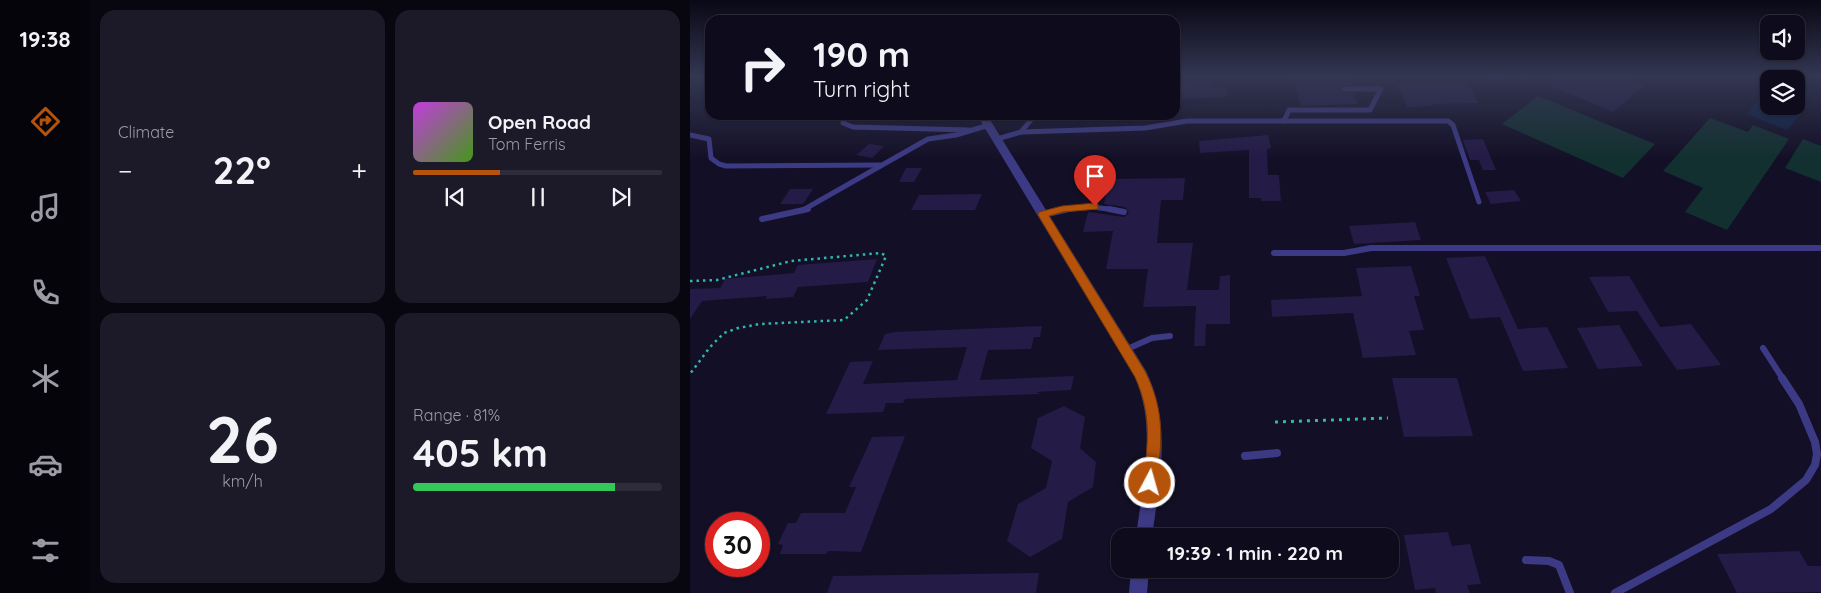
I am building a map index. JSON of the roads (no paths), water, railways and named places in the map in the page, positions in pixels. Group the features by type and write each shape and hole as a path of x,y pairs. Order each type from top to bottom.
{"street":[{"path":"985,120 1141,375 1151,398 1154,417 1154,447 1145,528"},
{"path":"1138,593 1139,578"}],"lane":[{"path":"1284,120 1289,110 1370,110 1373,104"},
{"path":"844,120 843,123 853,127 973,130"},
{"path":"762,220 806,209 928,140 973,130 985,120"},
{"path":"1021,132 1031,120"},
{"path":"997,139 1021,132 1145,128 1168,123 1194,121 1448,121 1453,125 1479,202"},
{"path":"690,135 709,139 711,158 714,162 726,166 881,165"},
{"path":"1043,215 1079,206 1095,206 1124,212"},
{"path":"1274,253 1344,253 1371,248 1821,248"},
{"path":"1125,350 1151,338 1164,335 1170,336"},
{"path":"1615,593 1771,509 1806,480 1815,465 1817,454 1815,442 1799,404 1763,348"},
{"path":"1244,456 1277,453"},
{"path":"1526,560 1554,561 1559,564 1570,593"}],"water":[{"path":"1756,104 1760,104 1760,115 1800,115 1787,130 1746,114"}]}
